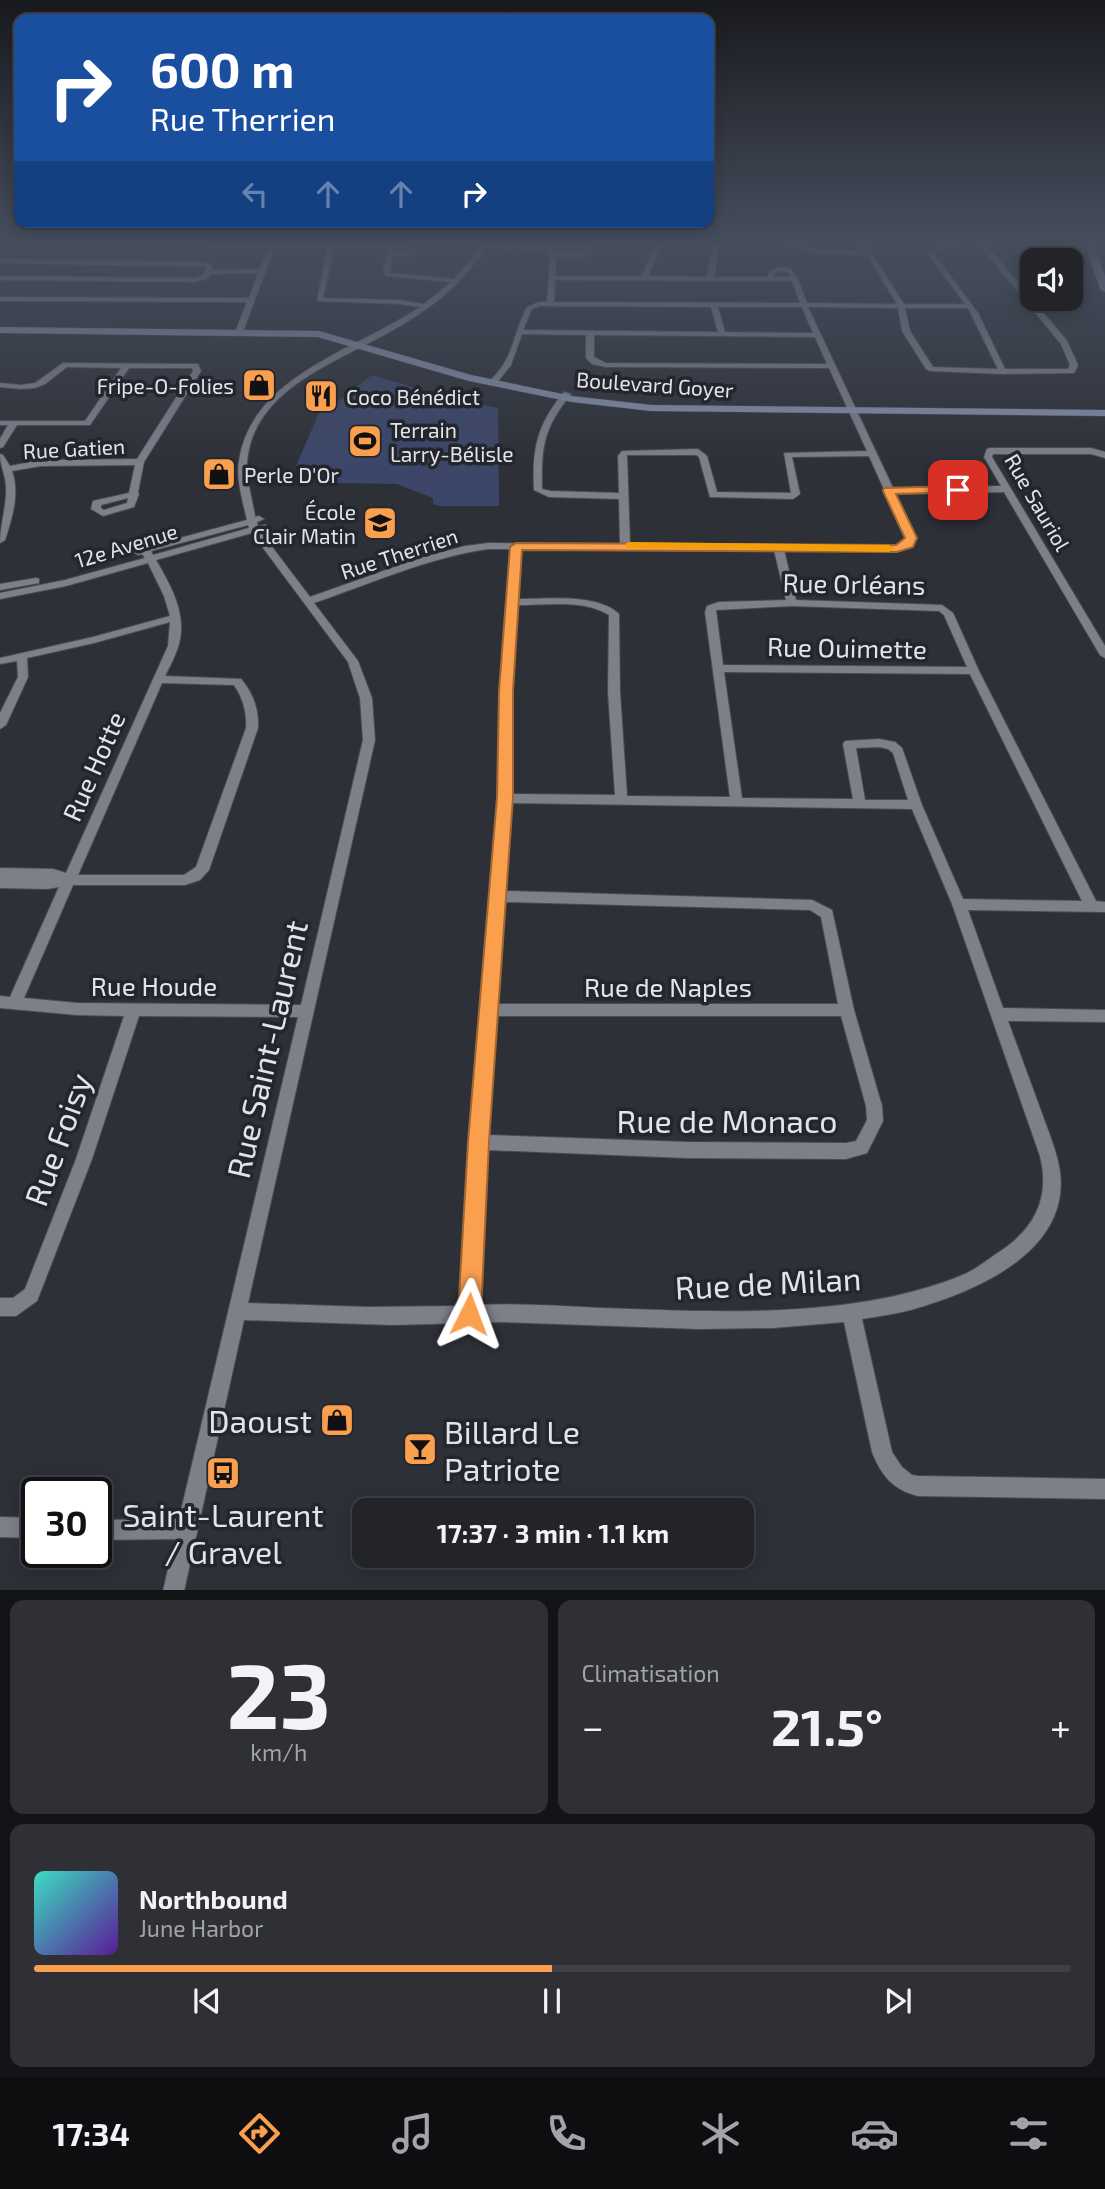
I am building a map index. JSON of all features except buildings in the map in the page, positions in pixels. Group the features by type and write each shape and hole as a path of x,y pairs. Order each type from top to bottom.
{"street":[{"path":"240,330 245,317"},
{"path":"257,524 247,512 244,458 250,435 261,415 295,380 405,317"},
{"path":"494,381 513,357 518,332 525,317"},
{"path":"718,317 722,334"},
{"name":"Rue Therrien","path":"309,601 467,548 625,545 897,548 909,544 911,538 810,317"},
{"path":"903,317 906,331 930,369 1060,373 1071,371 1074,365 1064,343 1043,317"},
{"path":"976,317 1003,372"},
{"name":"Boulevard Goyer","path":"0,328 240,330 319,334 362,343 434,369 566,395 659,408 1105,411"},
{"path":"518,332 818,335"},
{"path":"590,332 590,358 606,365 832,366"},
{"path":"0,385 29,387 41,383 54,369 66,365 195,366 197,371 140,462 135,494"},
{"path":"0,423 87,423 126,366"},
{"path":"566,395 541,430 537,461 538,490 549,495 623,496"},
{"path":"0,445 14,423"},
{"name":"Rue Sauriol","path":"1105,455 1091,451 990,452 988,457 1005,489 1100,638 1105,655"},
{"path":"625,545 622,456 629,452 698,452 703,456 710,490 713,495 719,496 793,496 796,494 787,455 872,453"},
{"path":"0,457 9,469 11,486 8,515 0,540"},
{"name":"Rue Gatien","path":"9,469 41,463 140,462"},
{"path":"888,491 1005,489"},
{"name":"Rue Saint-Laurent","path":"173,1590 363,773 369,724 366,698 352,661 268,546 259,540 257,524"},
{"name":"12e Avenue","path":"0,587 62,575 257,524"},
{"path":"469,1314 488,1010 505,797 506,691 516,547"},
{"path":"778,547 792,603"},
{"name":"12e Avenue","path":"0,596 66,583 147,554"},
{"name":"Rue Hotte","path":"8,1002 69,880 175,642 176,617 171,595 147,554"},
{"path":"513,602 593,605 609,609 614,614 614,692 621,800"},
{"name":"Rue Orléans","path":"737,802 711,608 719,605 792,603 942,608 948,613 974,671 1098,907"},
{"path":"0,661 176,617"},
{"path":"0,725 23,677 22,657"},
{"name":"Rue Ouimette","path":"720,668 974,671"},
{"path":"0,883 47,884 69,880 180,881 198,874 206,861 253,721 242,687 237,682 160,679"},
{"name":"Rue de Milan","path":"238,1311 756,1318 851,1312 927,1297 964,1285 1009,1258 1029,1239 1042,1221 1051,1193 1050,1164 959,904 916,805 898,751 891,745 849,744 860,804"},
{"path":"505,797 916,805"},
{"path":"0,873 54,874 69,880"},
{"name":"Rue de Monaco","path":"479,1142 687,1150 846,1151 861,1147 875,1121 874,1106 847,1010 827,914 812,905 497,896"},
{"path":"959,904 1098,907"},
{"name":"Rue Houde","path":"8,1002 77,1009 307,1011"},
{"name":"Rue Foisy","path":"0,1307 16,1307 31,1295 84,1159 134,1008"},
{"name":"Rue de Naples","path":"488,1010 847,1010"},
{"path":"997,1014 1105,1016"},
{"path":"851,1312 882,1452 890,1469 903,1481 918,1486 1105,1489"},
{"path":"0,1527 21,1528"},
{"path":"112,1530 187,1530"}],"shaded area":[{"path":"372,375 450,398 498,408 499,506 440,506 433,504 433,498 397,484 335,483 296,466 322,406 332,406"}],"slow traffic":[{"path":"630,545 889,548"}],"place":[{"name":"Fripe-O-Folies","path":"259,385"},
{"name":"Coco Bénédict","path":"321,396"},
{"name":"Terrain Larry-Bélisle","path":"365,441"},
{"name":"Perle D'Or","path":"219,474"},
{"name":"École Clair Matin","path":"380,523"},
{"name":"Daoust","path":"337,1420"},
{"name":"Billard Le Patriote","path":"420,1449"},
{"name":"Saint-Laurent / Gravel","path":"223,1473"}],"route":[{"path":"469,1314 505,797 506,691 516,547 625,545 897,548 909,544 911,538 888,491 958,490"}]}
